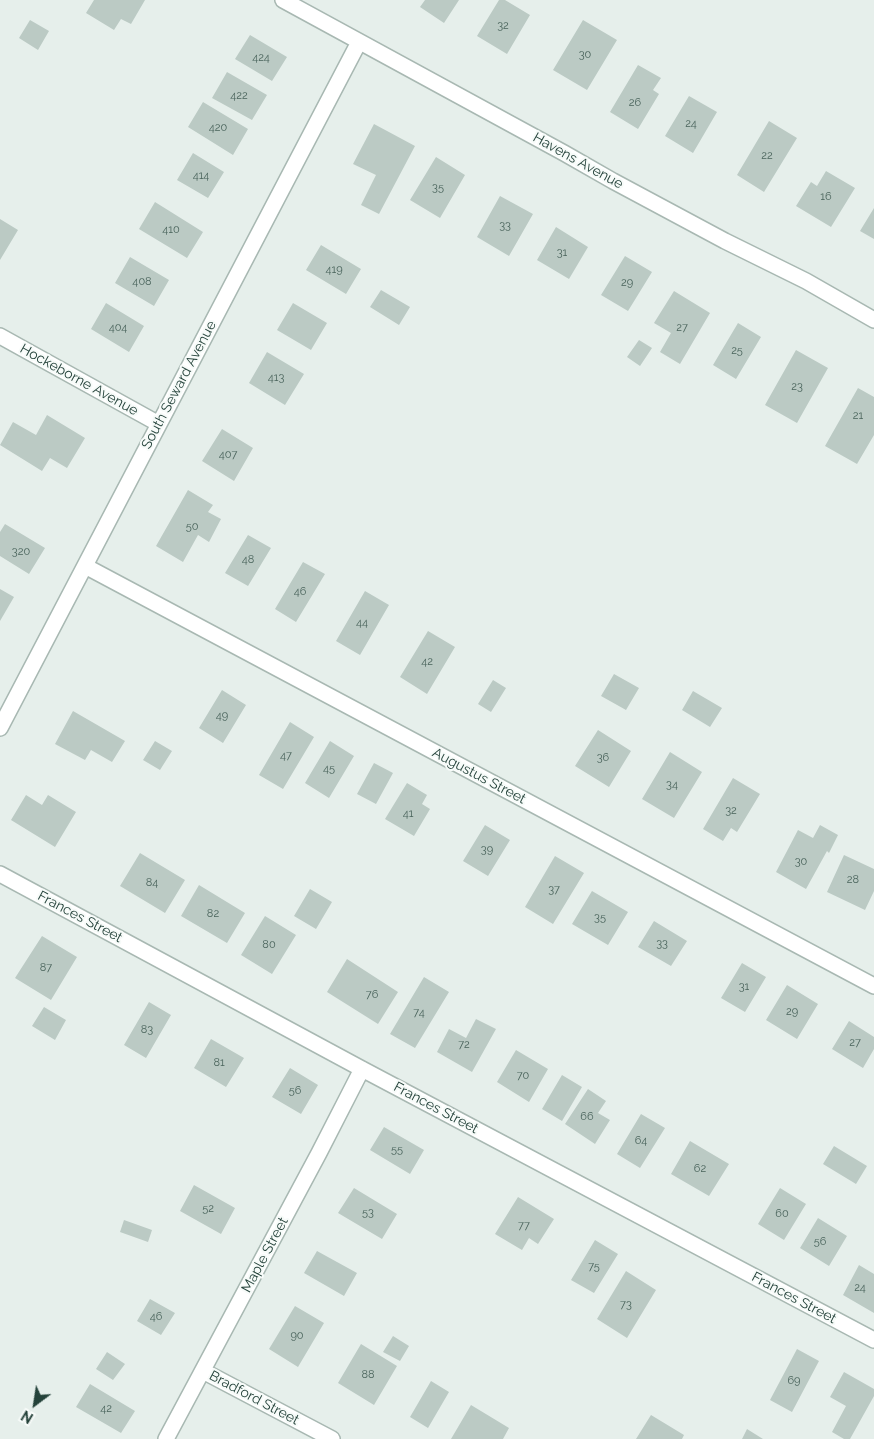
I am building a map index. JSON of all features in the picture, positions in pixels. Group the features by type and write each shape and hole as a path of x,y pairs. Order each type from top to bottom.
{"street":[{"name":"Havens Avenue","path":"283,0 613,181 725,241 806,281 874,320"},
{"name":"South Seward Avenue","path":"0,728 359,42"},
{"name":"Hockeborne Avenue","path":"0,336 159,424"},
{"name":"Augustus Street","path":"85,566 874,986"},
{"name":"Frances Street","path":"0,874 362,1069 874,1340"},
{"name":"Maple Street","path":"166,1439 362,1069"},
{"name":"Bradford Street","path":"203,1371 332,1439"}],"building":[{"path":"94,0 145,0 131,24 121,19 114,30 86,13"},
{"path":"425,0 459,0 444,23 420,7"},
{"path":"499,0 505,0 530,15 507,54 477,36"},
{"path":"30,20 49,31 38,50 19,38"},
{"path":"583,20 617,40 587,90 553,70"},
{"path":"250,35 287,57 272,81 235,59"},
{"path":"638,65 661,78 653,90 659,94 638,129 610,112"},
{"path":"227,72 267,95 252,120 212,98"},
{"path":"689,96 717,112 693,153 665,136"},
{"path":"203,102 248,129 233,155 188,127"},
{"path":"769,121 797,138 764,192 737,175"},
{"path":"374,124 415,146 379,214 361,205 376,175 353,164"},
{"path":"193,153 224,172 208,198 177,180"},
{"path":"436,157 465,175 440,218 410,200"},
{"path":"826,171 855,188 831,227 796,206 811,182 817,186"},
{"path":"500,196 533,214 509,256 477,237"},
{"path":"155,202 203,232 187,258 139,229"},
{"path":"874,208 874,239 860,231"},
{"path":"0,219 18,230 0,260"},
{"path":"556,227 588,247 569,279 537,260"},
{"path":"321,245 361,269 346,294 306,270"},
{"path":"625,256 652,272 628,311 601,295"},
{"path":"130,257 169,280 154,306 115,283"},
{"path":"381,290 410,307 399,325 370,307"},
{"path":"674,291 710,313 680,364 660,352 671,333 654,323"},
{"path":"106,303 144,326 129,352 91,329"},
{"path":"293,303 327,323 311,350 277,330"},
{"path":"738,323 761,337 736,379 713,365"},
{"path":"639,340 652,348 640,366 627,357"},
{"path":"796,350 828,368 797,423 765,405"},
{"path":"267,352 304,374 285,405 249,383"},
{"path":"858,388 874,397 874,435 857,464 825,446"},
{"path":"47,415 85,438 67,468 50,458 42,471 0,445 13,422 36,435"},
{"path":"222,429 253,448 234,481 202,461"},
{"path":"188,490 213,505 208,512 221,519 209,542 198,535 183,562 156,546"},
{"path":"5,524 45,548 29,574 0,556 0,532"},
{"path":"248,535 271,548 248,586 225,573"},
{"path":"303,562 325,574 296,622 275,609"},
{"path":"0,589 14,597 0,621"},
{"path":"365,591 389,605 360,655 336,641"},
{"path":"428,631 455,647 427,694 400,677"},
{"path":"614,674 639,688 626,710 601,696"},
{"path":"493,680 506,688 491,712 478,704"},
{"path":"222,690 246,705 223,743 199,728"},
{"path":"693,691 722,708 710,727 682,710"},
{"path":"73,711 125,741 112,762 91,750 85,760 55,744"},
{"path":"290,722 314,737 283,789 259,775"},
{"path":"598,730 631,751 609,787 575,766"},
{"path":"155,741 172,751 160,770 143,760"},
{"path":"330,741 354,756 329,798 305,783"},
{"path":"670,752 702,772 674,818 642,799"},
{"path":"374,763 393,773 376,804 357,794"},
{"path":"733,778 760,794 737,832 731,828 723,841 703,829"},
{"path":"407,783 427,795 422,804 430,809 414,836 385,819"},
{"path":"26,795 42,805 48,795 76,812 55,847 11,820"},
{"path":"485,825 510,840 488,876 463,861"},
{"path":"820,825 838,835 806,889 776,872 798,830 813,838"},
{"path":"140,853 185,880 165,913 120,886"},
{"path":"844,855 874,869 874,891 865,910 827,892"},
{"path":"555,856 584,873 553,924 525,907"},
{"path":"199,885 245,913 227,943 181,916"},
{"path":"310,889 332,902 316,929 294,916"},
{"path":"592,891 628,912 608,945 572,924"},
{"path":"265,916 296,935 272,974 241,955"},
{"path":"654,921 687,941 671,966 638,947"},
{"path":"42,936 77,957 51,1000 15,978"},
{"path":"347,959 398,992 378,1024 327,992"},
{"path":"742,963 766,977 745,1012 721,998"},
{"path":"424,977 449,992 415,1048 390,1034"},
{"path":"787,985 818,1004 797,1039 766,1020"},
{"path":"149,1002 171,1015 146,1058 124,1045"},
{"path":"44,1007 66,1020 55,1040 32,1026"},
{"path":"476,1019 496,1029 472,1072 437,1052 449,1029 466,1038"},
{"path":"849,1021 874,1037 874,1049 863,1068 832,1049"},
{"path":"211,1039 244,1058 226,1087 194,1068"},
{"path":"516,1050 548,1069 529,1102 497,1082"},
{"path":"290,1068 318,1085 301,1114 272,1097"},
{"path":"562,1075 582,1087 562,1121 542,1109"},
{"path":"588,1089 606,1101 598,1113 610,1120 595,1144 565,1124"},
{"path":"641,1114 665,1128 640,1168 617,1154"},
{"path":"384,1127 424,1150 410,1174 370,1150"},
{"path":"690,1141 729,1164 709,1196 671,1174"},
{"path":"834,1146 867,1166 856,1184 823,1164"},
{"path":"194,1185 235,1208 221,1234 180,1211"},
{"path":"354,1188 397,1214 382,1239 338,1213"},
{"path":"780,1188 806,1204 784,1240 758,1224"},
{"path":"518,1197 554,1219 538,1244 529,1238 522,1250 495,1234"},
{"path":"818,1218 847,1236 829,1266 800,1248"},
{"path":"124,1220 152,1230 148,1242 120,1232"},
{"path":"595,1240 618,1254 594,1293 571,1280"},
{"path":"317,1251 357,1273 344,1296 304,1273"},
{"path":"859,1265 874,1274 874,1313 843,1295"},
{"path":"626,1271 656,1290 627,1338 597,1319"},
{"path":"150,1299 175,1313 161,1335 137,1321"},
{"path":"295,1306 324,1323 298,1367 269,1349"},
{"path":"393,1336 409,1346 400,1361 383,1352"},
{"path":"361,1344 397,1366 374,1405 338,1383"},
{"path":"797,1349 819,1361 792,1412 770,1400"},
{"path":"107,1352 125,1364 113,1380 96,1369"},
{"path":"844,1372 874,1389 874,1396 850,1439 844,1439 832,1432 846,1406 830,1397"},
{"path":"431,1381 449,1392 428,1428 410,1417"},
{"path":"90,1384 135,1411 121,1433 76,1407"},
{"path":"471,1405 509,1428 503,1439 451,1439"},
{"path":"651,1415 684,1435 682,1439 636,1439"},
{"path":"747,1429 763,1439 742,1439"}]}
